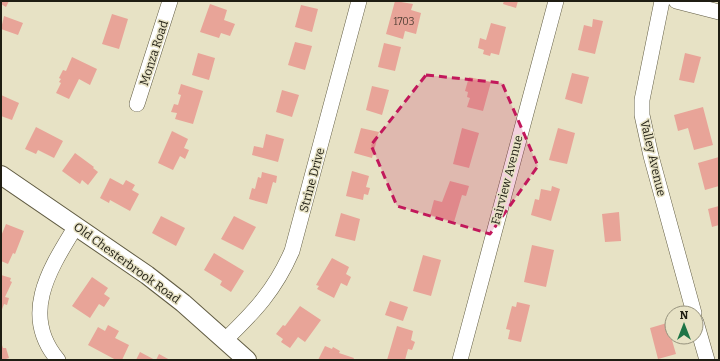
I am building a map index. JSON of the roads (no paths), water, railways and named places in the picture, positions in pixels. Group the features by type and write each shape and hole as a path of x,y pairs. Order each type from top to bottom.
{"street":[{"name":"Monza Road","path":"137,104 170,1"},
{"name":"Strine Drive","path":"225,340 271,291 282,274 292,251 359,1"},
{"name":"Fairview Avenue","path":"460,360 556,1"},
{"name":"Valley Avenue","path":"662,1 645,86 642,115 664,207 692,305"},
{"path":"676,1 719,12"},
{"name":"Old Chesterbrook Road","path":"1,175 147,275 183,303 247,360"},
{"path":"58,360 47,343 42,327 40,311 42,294 46,277 53,263 76,226"},
{"path":"703,345 707,360"}]}
